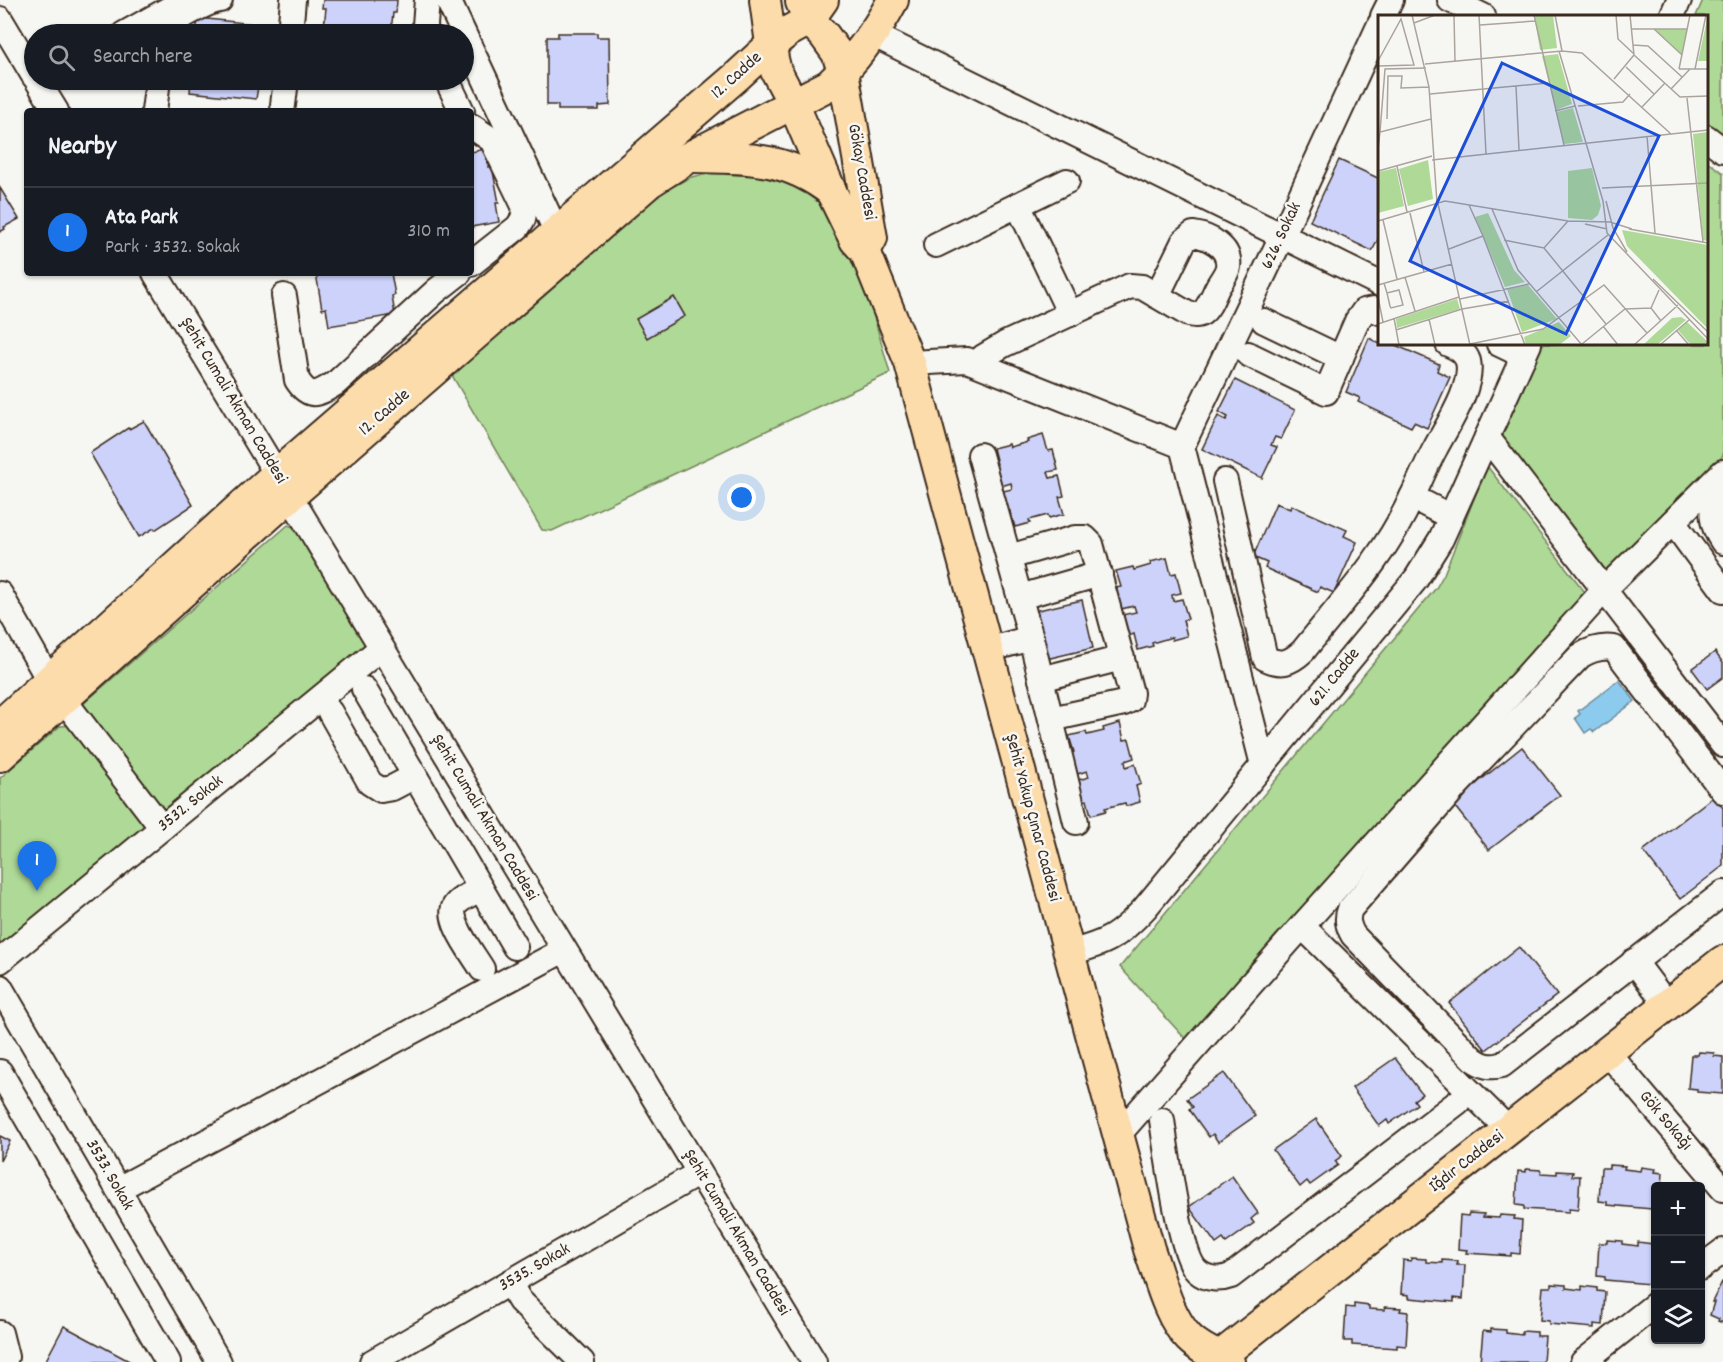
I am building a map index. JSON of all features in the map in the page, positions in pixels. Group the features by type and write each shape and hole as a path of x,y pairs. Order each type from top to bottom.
{"main road":[{"path":"765,0 771,45"},
{"path":"843,71 872,34 893,0"},
{"name":"12. Cadde","path":"0,756 57,691 284,485 459,317 789,31 811,7"},
{"name":"Gökay Caddesi","path":"771,45 776,71 793,103 855,240 865,251 872,238 843,71 837,53 811,7"},
{"name":"12. Cadde","path":"284,485 650,182 689,157 819,91 843,71"},
{"path":"689,157 757,159 781,164 820,182 831,190"},
{"name":"Şehit Yakup Çınar Caddesi","path":"865,251 909,363 1149,1249 1173,1315 1188,1337 1220,1360"},
{"name":"12. Cadde","path":"0,725 57,691"},
{"name":"Iğdır Caddesi","path":"1220,1360 1508,1129 1723,961"}],"street":[{"path":"142,24 185,0"},
{"path":"171,24 219,0"},
{"path":"291,24 293,0"},
{"path":"425,24 427,0"},
{"path":"448,0 459,24"},
{"path":"1384,15 1391,0"},
{"path":"1450,0 1481,15"},
{"path":"1672,15 1679,0"},
{"path":"0,19 24,56"},
{"name":"626. Sokak","path":"1182,446 1378,28"},
{"path":"872,34 1378,283"},
{"path":"474,56 557,233"},
{"path":"45,90 54,108"},
{"path":"154,108 157,90"},
{"path":"283,105 285,90"},
{"path":"452,90 461,108"},
{"path":"474,128 492,140 525,208 523,219 518,227 474,262"},
{"path":"1708,138 1723,150"},
{"path":"936,245 1067,181"},
{"path":"1018,205 1070,314"},
{"name":"Şehit Cumali Akman Caddesi","path":"157,276 813,1362"},
{"path":"284,296 297,380 303,389 311,394 320,393 336,383 455,276"},
{"path":"979,364 983,357 1005,344 1130,286 1142,287 1157,296"},
{"path":"436,291 459,317"},
{"path":"1248,354 1326,392 1357,321 1364,311 1374,309 1378,311"},
{"path":"1264,321 1341,358"},
{"path":"1225,481 1265,658 1273,662 1292,661 1303,651 1383,549 1400,523 1464,391 1469,372 1468,359 1459,349 1450,345"},
{"path":"1504,345 1527,350"},
{"name":"621. Cadde","path":"1069,953 1100,945 1126,928 1145,908 1416,579 1433,553 1451,517 1527,350"},
{"path":"909,363 964,359 1182,446 1263,765"},
{"path":"1487,437 1723,745"},
{"path":"981,455 1031,638 1076,822"},
{"path":"1118,1135 1604,590 1723,472"},
{"path":"1723,490 1714,498 1711,511 1717,534 1723,542"},
{"path":"1412,497 1451,517"},
{"path":"1673,522 1723,590"},
{"path":"1009,557 1076,538 1085,538 1091,544 1122,658 1131,693 1130,700 1051,719"},
{"path":"1020,597 1100,574"},
{"path":"0,594 57,691 162,828"},
{"path":"987,650 1031,638"},
{"name":"3532. Sokak","path":"0,961 381,648"},
{"path":"1723,791 1614,648 1591,649 1580,656 1457,785 1347,915 1348,926 1353,935 1473,1059 1482,1065 1492,1067 1502,1065 1723,893"},
{"path":"1041,679 1122,658"},
{"path":"364,689 515,947"},
{"path":"330,712 370,783 381,790 393,788 415,776"},
{"path":"445,825 477,806"},
{"path":"481,889 455,905 452,912 455,924 482,969"},
{"path":"1302,926 1508,1129"},
{"path":"118,1189 564,950"},
{"path":"1634,962 1667,1005"},
{"name":"3533. Sokak","path":"0,987 219,1362"},
{"name":"Gök Sokağı","path":"1607,1052 1723,1189"},
{"path":"0,1072 168,1362"},
{"path":"1162,1120 1180,1232 1195,1270 1206,1277 1220,1279 1232,1276 1458,1102"},
{"name":"3535. Sokak","path":"372,1362 699,1173"},
{"path":"1705,1265 1723,1251"},
{"path":"1165,1293 1195,1270"},
{"path":"508,1283 520,1301 582,1362"},
{"path":"1583,1362 1651,1308"},
{"path":"0,1333 5,1359"}],"green space":[{"path":"1703,0 1723,0 1723,136 1708,126 1708,15 1696,15"},
{"path":"1708,162 1723,173 1723,456 1600,577 1497,440 1541,345 1708,345"},
{"path":"768,168 819,194 860,268 890,373 552,531 542,530 450,372 651,198 691,177 731,170"},
{"path":"1487,466 1588,596 1190,1044 1120,967 1436,588 1444,574"},
{"path":"288,525 299,529 368,648 165,815 82,705"},
{"path":"74,725 150,821 149,831 0,951 0,778 60,726"}],"water":[{"path":"1619,680 1635,701 1594,732 1591,729 1585,733 1575,718 1580,714 1578,711"}],"building":[{"path":"323,0 397,0 392,24 324,24 326,8 322,8"},
{"path":"198,18 254,24 197,24"},
{"path":"558,33 597,33 597,37 609,37 610,105 599,106 599,110 558,110 558,105 547,105 547,37 558,37"},
{"path":"190,90 257,90 256,99 190,92"},
{"path":"485,149 488,167 492,166 499,203 496,203 499,222 474,226 474,151"},
{"path":"1339,160 1378,178 1378,240 1372,251 1310,221"},
{"path":"0,188 19,219 4,227 5,229 0,232"},
{"path":"316,276 392,276 395,315 329,326 326,308 322,309"},
{"path":"674,297 685,316 647,338 636,319"},
{"path":"1369,338 1378,345 1395,345 1439,364 1437,371 1450,377 1427,428 1414,422 1411,427 1358,402 1360,398 1346,392"},
{"path":"1235,380 1295,410 1281,439 1275,437 1271,445 1277,447 1262,478 1202,449 1218,416 1226,420 1228,417 1219,412"},
{"path":"144,421 193,505 155,530 154,528 139,537 90,453 128,428"},
{"path":"1043,435 1048,451 1053,450 1058,470 1048,472 1050,478 1059,476 1064,496 1059,497 1064,514 1029,520 1030,523 1015,527 1010,511 1004,513 999,492 1012,489 1011,483 998,487 992,466 997,464 993,448 1009,444 1010,447"},
{"path":"1276,503 1290,509 1291,505 1347,530 1344,536 1357,542 1334,593 1320,587 1318,592 1265,568 1267,563 1253,557"},
{"path":"1167,558 1171,574 1176,573 1181,593 1172,595 1173,601 1182,599 1188,619 1183,620 1187,636 1172,640 1172,637 1138,650 1134,634 1128,636 1122,615 1136,612 1134,606 1121,609 1115,588 1121,587 1116,571 1133,567 1134,570 1151,565 1150,562"},
{"path":"1082,600 1093,648 1046,659 1034,611"},
{"path":"1715,652 1723,663 1723,677 1707,689 1692,669"},
{"path":"1120,723 1124,740 1129,739 1134,758 1125,761 1126,767 1135,764 1141,784 1136,786 1140,802 1105,808 1106,811 1091,815 1087,800 1081,801 1075,781 1089,777 1087,771 1074,775 1069,754 1074,752 1069,736 1104,731 1103,728"},
{"path":"1522,747 1560,795 1489,850 1452,803"},
{"path":"1714,796 1723,808 1723,866 1680,899 1643,851"},
{"path":"1519,947 1557,995 1486,1050 1449,1003"},
{"path":"1699,1052 1714,1053 1714,1056 1723,1057 1723,1094 1697,1092 1697,1089 1688,1088 1691,1055 1698,1055"},
{"path":"1395,1058 1422,1094 1414,1100 1417,1104 1389,1124 1387,1120 1379,1126 1352,1088"},
{"path":"1224,1073 1255,1116 1218,1142 1213,1134 1209,1137 1189,1109 1193,1107 1187,1099"},
{"path":"1316,1119 1342,1156 1335,1161 1338,1165 1310,1185 1307,1181 1300,1187 1273,1150"},
{"path":"0,1136 10,1141 0,1161"},
{"path":"1609,1165 1625,1166 1624,1169 1640,1171 1641,1167 1656,1169 1655,1172 1663,1173 1662,1182 1651,1182 1651,1209 1607,1205 1607,1202 1599,1201 1601,1168 1609,1168"},
{"path":"1526,1169 1541,1170 1541,1173 1573,1172 1572,1176 1580,1176 1578,1210 1569,1209 1569,1212 1524,1209 1524,1206 1516,1205 1518,1171 1526,1172"},
{"path":"1232,1176 1258,1213 1251,1219 1254,1223 1226,1243 1223,1239 1216,1244 1189,1207"},
{"path":"1469,1213 1484,1214 1483,1217 1515,1216 1514,1219 1522,1220 1520,1254 1511,1253 1511,1256 1466,1253 1467,1250 1458,1249 1460,1215 1468,1216"},
{"path":"1607,1240 1622,1241 1622,1244 1638,1246 1638,1242 1651,1244 1650,1284 1605,1280 1605,1277 1597,1276 1599,1243 1607,1243"},
{"path":"1411,1258 1426,1259 1426,1262 1458,1261 1457,1265 1465,1265 1463,1299 1454,1298 1454,1302 1409,1298 1409,1295 1401,1294 1403,1260 1411,1261"},
{"path":"1722,1282 1723,1323 1710,1315 1714,1302 1712,1302"},
{"path":"1551,1284 1566,1285 1566,1288 1582,1290 1582,1286 1597,1288 1597,1291 1605,1292 1603,1325 1594,1324 1594,1328 1549,1324 1549,1321 1540,1320 1543,1287 1551,1287"},
{"path":"1354,1304 1369,1306 1369,1309 1401,1308 1400,1311 1408,1312 1406,1346 1397,1345 1397,1348 1352,1345 1352,1341 1344,1341 1346,1307 1354,1308"},
{"path":"64,1326 131,1362 45,1362"},
{"path":"1491,1329 1506,1330 1506,1333 1522,1335 1522,1331 1537,1332 1537,1336 1545,1336 1543,1362 1480,1362 1483,1331 1491,1332"}],"place":[{"name":"Ata Park","path":"37,891"}]}
